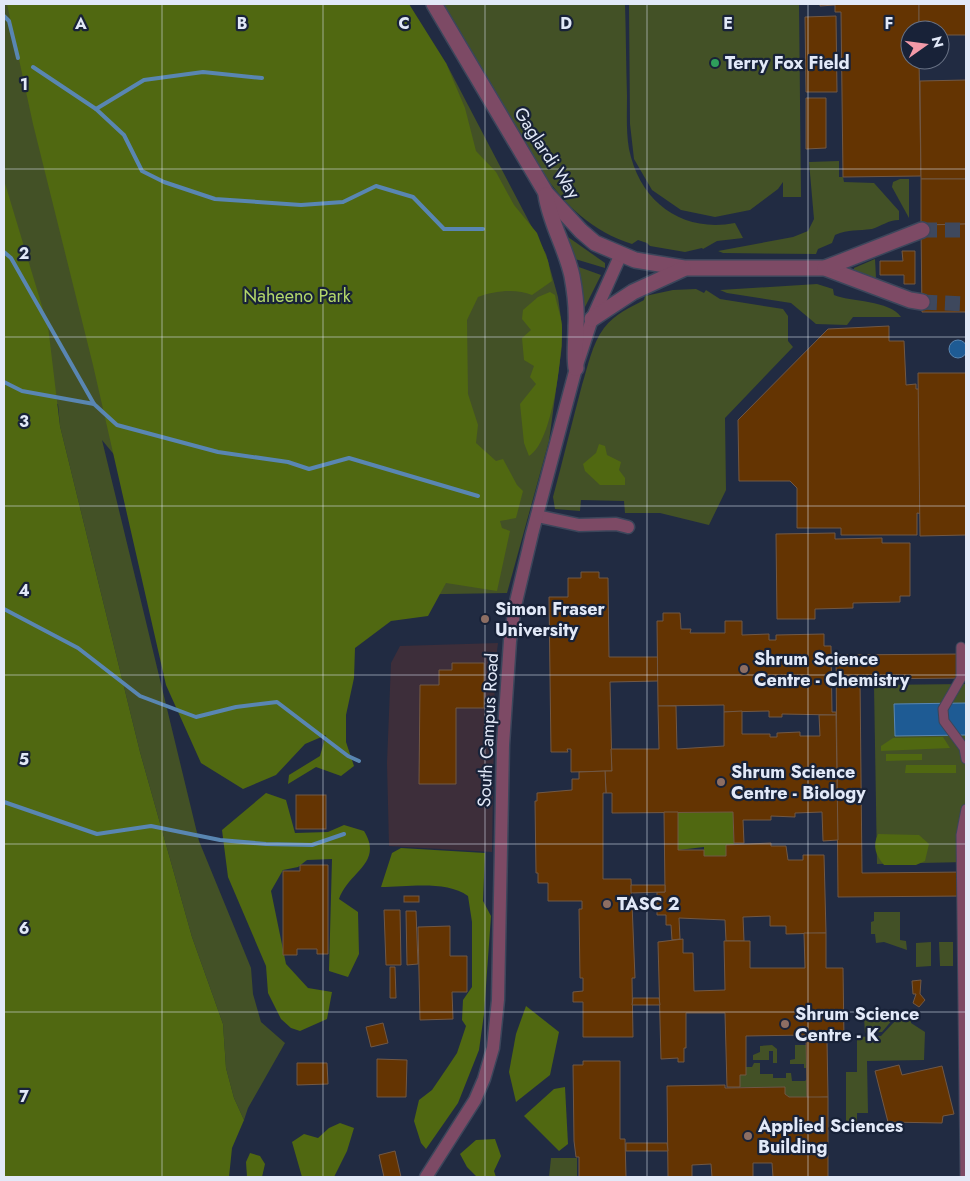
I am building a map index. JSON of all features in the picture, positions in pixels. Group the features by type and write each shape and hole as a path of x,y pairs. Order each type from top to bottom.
{"street":[{"name":"Gaglardi Way","path":"434,4 546,193 581,231 595,242 643,262 684,268 825,268 910,300 922,302"},
{"path":"546,193 548,211 566,252 572,276 576,302 574,355 576,368"},
{"name":"Gaglardi Way","path":"825,268 922,230"},
{"name":"South Campus Road","path":"426,1177 475,1100 484,1079 493,1048 498,1000 503,745 510,640 515,606 576,368 592,319 621,254"},
{"path":"592,319 633,292 684,268"},
{"path":"537,516 579,524 616,524 628,528"},
{"path":"961,646 961,678 943,709 944,721 964,748 966,759"},
{"path":"965,1177 961,835 966,809"}],"shaded area":[{"path":"498,643 495,666 492,852 389,846 387,763 391,663 400,646"}],"green space":[{"name":"Naheeno Park","path":"4,4 35,4 446,63 546,254 558,297 562,326 562,346 549,441 507,593 263,597 116,457 102,440 199,841 251,968 253,994 261,1022 285,1043 248,1108 244,1120 234,1098 226,1068 223,1024 192,937 140,752 60,426 58,404 4,400"},
{"name":"Naheeno Park","path":"7,4 409,4 446,63 465,108 476,151 496,172 514,205 537,233 548,261 552,281 532,295 505,291 478,297 467,320 468,394 478,425 476,443 496,461 503,459 517,485 523,491 516,518 500,521 502,528 510,531 497,591 446,583 428,616 391,621 355,648 354,678 346,715 346,742 354,766 341,776 316,767 288,784 289,775 320,756 326,735 305,744 276,775 243,789 201,763 166,685 93,365 33,124"},
{"path":"444,4 625,4 628,143 635,168 643,185 654,199 667,210 682,218 698,223 716,225 735,223 743,238 717,241 703,249 685,252 650,246 638,240 632,244 592,225 570,206 542,171"},
{"name":"Terry Fox Field","path":"629,4 799,4 801,197 783,197 783,182 778,189 750,210 715,217 681,210 652,190 634,159 630,124"},
{"path":"839,161 839,177 843,177 844,182 874,183 899,211 899,220 888,222 872,229 849,231 835,235 832,243 818,249 816,254 723,253 718,251 793,237 808,231 814,219 809,162"},
{"path":"900,179 909,179 909,218 892,187 893,182"},
{"path":"4,180 48,326 60,426 140,752 192,937 223,1024 226,1068 234,1098 244,1120 232,1148 229,1177 4,1177"},
{"path":"568,237 605,263 605,268 575,259"},
{"path":"875,259 876,278 854,270 854,268"},
{"path":"576,266 601,275 583,311"},
{"path":"817,284 833,289 834,295 888,307 896,311 901,317 853,317 847,325 816,324 791,303 727,293 720,290"},
{"path":"696,289 704,293 706,290 720,299 783,309 788,316 788,341 793,347 725,418 726,490 709,525 660,513 625,513 624,501 581,500 580,511 555,509 553,497 582,385 600,334 613,318 644,300 645,296 673,290"},
{"path":"550,292 555,295 562,325 558,377 550,417 544,434 537,448 529,456 524,443 520,404 536,384 530,377 534,366 524,360 522,338 531,330 522,319 523,310 538,297"},
{"path":"599,444 605,446 607,455 621,462 619,470 625,478 625,485 600,485 585,471 583,464 596,453"},
{"path":"966,684 966,862 877,864 874,685"},
{"path":"943,737 950,748 881,751 881,746 893,738"},
{"path":"886,754 922,754 922,760 886,761"},
{"path":"906,765 956,765 956,773 905,773"},
{"path":"266,793 286,800 295,833 328,832 344,825 364,831 369,842 370,851 367,859 343,890 339,899 358,912 359,954 348,977 329,971 332,859 307,860 298,867 283,870 271,891 286,964 308,988 332,992 327,1019 300,1031 291,1028 281,1019 268,993 266,966 228,877 222,830"},
{"path":"678,812 733,812 734,845 726,845 726,856 704,856 704,847 678,850"},
{"path":"878,834 919,835 929,844 925,861 916,865 884,865 876,851 875,843"},
{"path":"401,848 485,853 483,901 491,916 484,1014 479,1050 458,1103 426,1149 421,1143 414,1121 419,1100 432,1090 457,1053 466,1026 462,1020 463,1000 472,987 472,922 468,896 459,891 438,886 381,887 392,853"},
{"path":"874,912 900,912 900,940 906,941 907,950 884,942 876,943 875,934 871,934 871,922 874,921"},
{"path":"931,942 931,966 916,967 916,943"},
{"path":"939,942 953,942 953,966 940,966"},
{"path":"526,1006 559,1032 550,1075 516,1102 509,1072 516,1034"},
{"path":"868,1012 888,1012 894,1018 882,1032 865,1033 864,1018 868,1017"},
{"path":"911,1019 911,1023 925,1032 924,1060 867,1061 868,1113 857,1113 857,1128 846,1128 846,1072 857,1072 857,1037 881,1036 895,1021"},
{"path":"772,1045 777,1049 777,1063 773,1063 773,1051 769,1051 769,1060 753,1060 753,1055 760,1052 760,1046"},
{"path":"795,1045 806,1045 806,1068 804,1068 804,1064 790,1064 790,1060 795,1059"},
{"path":"754,1063 760,1063 760,1074 773,1074 773,1078 786,1078 786,1073 791,1073 792,1081 805,1081 807,1079 807,1098 789,1097 785,1094 785,1087 740,1087 740,1075 746,1075 746,1067 752,1067"},
{"path":"565,1087 568,1144 559,1151 524,1116 554,1089"},
{"path":"340,1123 354,1128 347,1151 334,1177 302,1177 292,1142 304,1134 318,1138 329,1128"},
{"path":"495,1139 501,1156 494,1171 496,1177 477,1177 467,1167 460,1154 476,1140"},
{"path":"250,1153 260,1156 265,1164 262,1177 247,1177 246,1162"},
{"path":"551,1158 577,1158 577,1177 549,1177"}],"water":[{"path":"958,340 964,343 967,349 964,355 958,358 952,355 949,349 952,343"},
{"path":"966,703 966,735 895,736 894,704"}],"building":[{"path":"820,4 919,4 919,20 900,20 900,70 919,70 921,176 843,177 841,12 835,12 835,5 820,6"},
{"path":"919,4 966,4 966,35 950,35 950,20 919,20"},
{"path":"836,16 837,92 806,92 805,17"},
{"path":"966,80 966,179 921,179 920,81"},
{"path":"806,98 826,98 826,148 806,149"},
{"path":"921,179 966,179 966,224 921,225"},
{"path":"966,224 966,312 922,312 921,225"},
{"path":"902,251 915,251 915,284 904,284 904,275 880,275 880,261 903,261"},
{"path":"889,326 889,341 904,341 906,385 916,384 916,389 923,389 924,514 917,513 917,535 841,535 841,528 797,528 797,488 790,481 739,481 738,420 828,329"},
{"path":"918,373 966,373 966,535 920,536"},
{"path":"835,533 835,539 882,538 882,543 910,543 910,596 900,596 900,602 853,603 853,608 815,609 815,619 777,619 776,534"},
{"path":"581,572 599,572 599,578 608,578 609,657 658,657 658,681 610,682 612,771 571,772 571,749 567,749 568,752 551,752 549,597 568,597 568,578 581,578"},
{"name":"Shrum Science Centre - Chemistry","path":"663,613 680,613 681,629 691,629 690,633 725,633 725,621 742,621 742,635 769,634 769,640 776,640 776,635 824,634 824,646 831,646 832,712 836,712 836,715 782,714 782,717 769,717 769,711 724,712 724,705 658,706 657,621 663,621"},
{"path":"966,654 966,678 860,679 862,873 966,872 966,896 838,897 836,655"},
{"path":"452,663 484,663 484,708 456,708 456,784 419,784 420,685 439,685 439,670 452,670"},
{"name":"Shrum Science Centre - Biology","path":"658,706 676,706 677,749 724,746 724,712 742,711 742,734 770,734 770,737 777,737 777,733 800,732 800,736 820,736 819,715 836,715 838,840 823,841 822,812 795,813 795,817 771,816 771,820 743,820 744,843 734,843 733,812 612,813 612,793 606,793 605,771 612,771 611,749 659,749"},
{"name":"TASC 2","path":"605,771 606,793 603,793 603,879 631,879 635,978 632,978 633,1037 583,1037 583,1002 573,1002 573,992 583,991 583,978 580,978 579,909 582,909 582,901 548,901 548,883 538,883 538,873 536,873 535,801 537,801 537,793 572,790 572,779 579,779 579,772"},
{"path":"296,795 326,795 326,829 296,829"},
{"path":"664,812 678,812 678,850 704,850 704,856 726,856 726,845 771,843 771,846 786,846 788,860 803,860 803,855 824,855 826,933 786,934 786,926 770,926 770,916 743,917 744,941 726,941 725,920 679,918 680,939 672,940 671,925 666,925 666,915 657,915 657,892 665,892"},
{"path":"300,865 328,865 328,954 317,954 317,949 297,949 297,955 283,955 283,871 300,871"},
{"path":"631,885 665,885 665,892 631,893"},
{"path":"404,896 419,896 419,902 404,902"},
{"path":"384,910 400,910 401,965 386,965"},
{"path":"406,911 416,911 418,964 407,965"},
{"path":"450,926 450,956 467,956 467,992 452,992 453,1019 420,1020 418,927"},
{"name":"Shrum Science Centre - K","path":"804,933 826,933 826,968 843,968 844,1040 827,1040 828,1097 807,1098 806,1035 746,1036 746,1075 740,1075 740,1087 727,1087 725,1013 686,1013 684,1062 678,1062 678,1058 661,1059 658,942 683,939 683,953 693,953 694,991 725,990 724,941 750,941 750,968 805,968"},
{"path":"390,967 395,967 396,998 390,998"},
{"path":"921,980 920,994 925,1000 919,1007 913,1003 916,994 913,994 912,981"},
{"path":"633,998 659,998 660,1005 632,1005"},
{"path":"383,1023 388,1043 371,1047 366,1027"},
{"path":"377,1059 407,1060 406,1097 377,1097"},
{"path":"583,1061 620,1061 620,1139 625,1139 626,1177 579,1177 579,1157 576,1157 574,1141 573,1065 583,1065"},
{"path":"297,1063 327,1063 328,1084 297,1085"},
{"path":"899,1065 902,1075 942,1066 954,1114 943,1116 942,1123 888,1122 875,1071"},
{"name":"Applied Sciences Building","path":"725,1085 725,1088 785,1087 785,1094 789,1097 828,1097 828,1177 773,1177 772,1163 753,1163 753,1177 712,1177 711,1164 692,1165 692,1177 668,1177 667,1086"},
{"path":"626,1143 667,1143 668,1151 626,1151"},
{"path":"395,1151 401,1177 384,1177 379,1155"}],"waterway":[{"path":"4,16 9,21 18,58"},
{"path":"33,67 96,109 124,135 142,171 164,182 215,199 301,205 343,202 376,186 413,197 444,229 483,229"},
{"path":"96,109 144,80 203,72 262,78"},
{"path":"4,252 11,258 94,404 117,425 218,452 288,462 309,469 349,458 478,496"},
{"path":"4,382 22,391 94,404"},
{"path":"4,609 78,648 140,696 196,717 236,707 277,702 348,756 359,761"},
{"path":"4,802 97,834 151,826 220,840 312,845 344,834"}],"tunnel":[{"path":"922,230 966,230"},
{"path":"922,302 966,304"}],"place":[{"name":"Terry Fox Field","path":"715,63"},
{"name":"Simon Fraser University","path":"485,619"},
{"name":"Shrum Science Centre - Chemistry","path":"744,669"},
{"name":"Shrum Science Centre - Biology","path":"721,782"},
{"name":"TASC 2","path":"607,904"},
{"name":"Shrum Science Centre - K","path":"785,1024"},
{"name":"Applied Sciences Building","path":"748,1136"}]}
